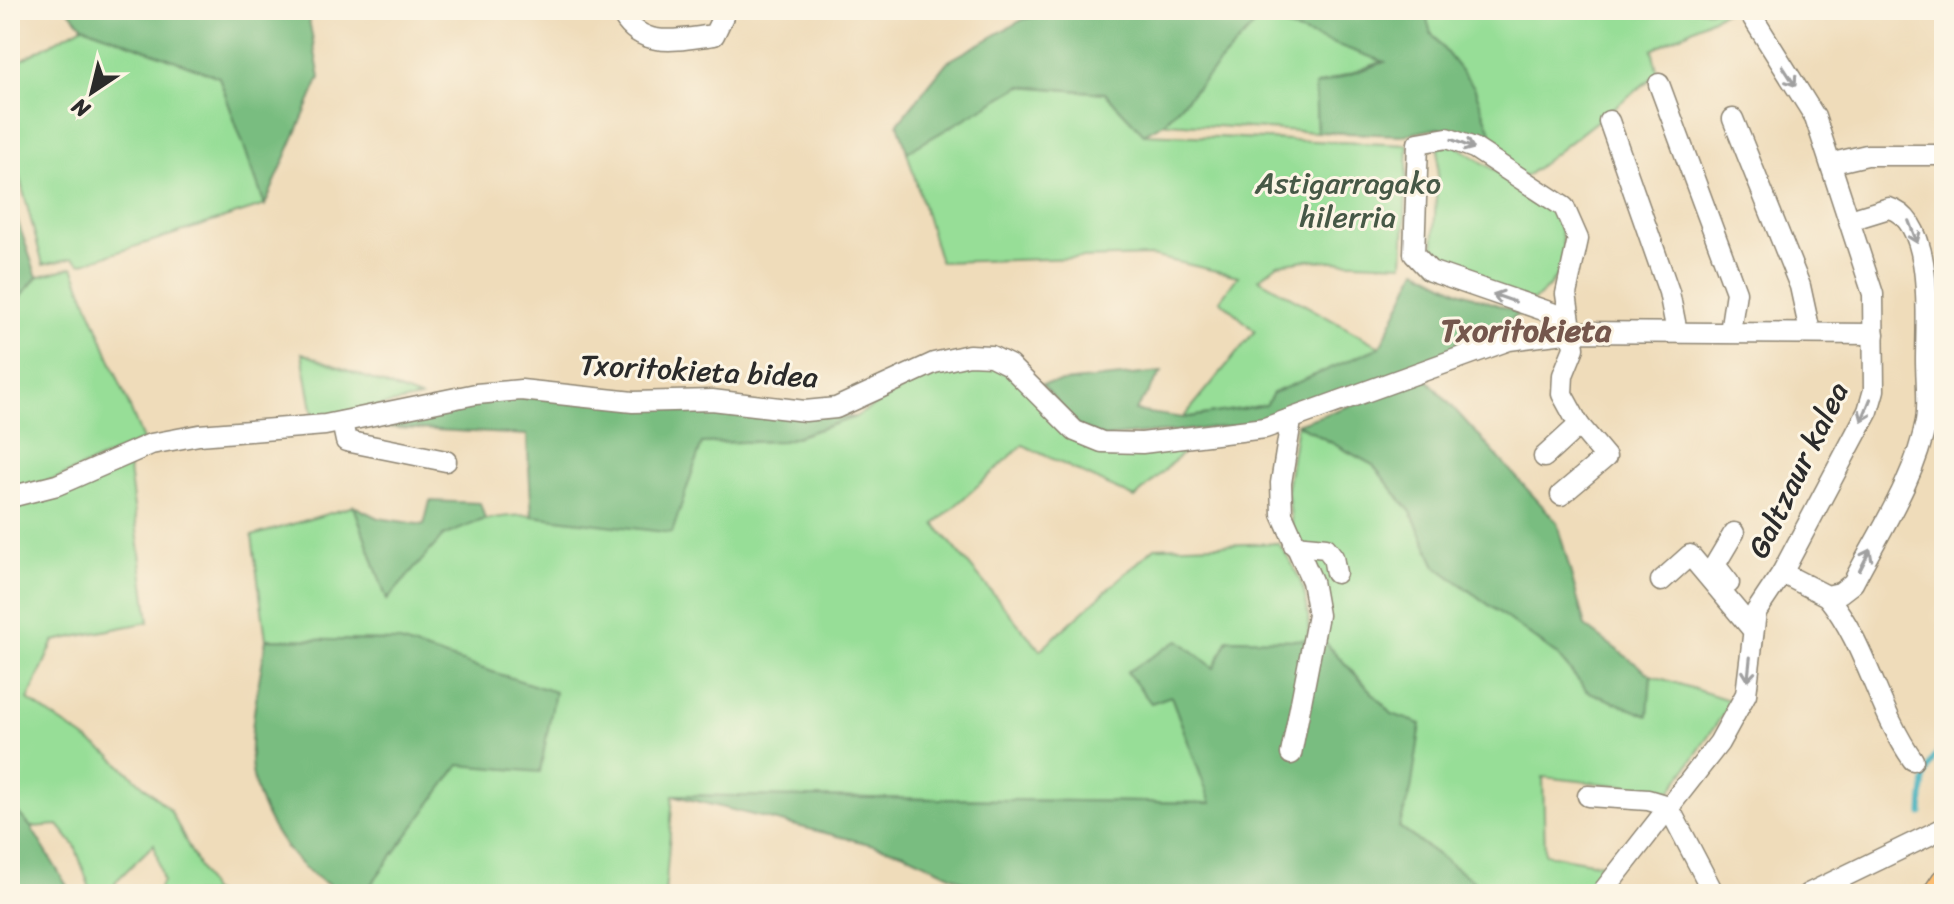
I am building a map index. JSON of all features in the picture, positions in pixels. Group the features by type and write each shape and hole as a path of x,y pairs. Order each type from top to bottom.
{"main road":[{"path":"1936,894 1944,882"}],"street":[{"path":"624,10 623,16 632,32 644,38 681,39 714,35 726,10"},
{"name":"Galtzaur kalea","path":"1601,894 1719,743 1746,694 1754,621 1868,411 1874,390 1873,294 1833,163 1815,117 1748,10"},
{"path":"1659,84 1736,292 1730,332"},
{"path":"1733,119 1800,286 1810,332"},
{"path":"1609,121 1669,292 1677,332"},
{"path":"1561,495 1606,457 1579,425 1562,394 1563,375 1574,348 1573,332 1566,294 1578,239 1564,207 1474,148 1447,138 1418,143 1414,254 1430,271 1552,313 1573,332"},
{"path":"1833,163 1867,155 1944,155"},
{"path":"1827,596 1840,593 1853,583 1935,420 1926,282 1917,238 1908,219 1889,208 1850,220"},
{"name":"Txoritokieta bidea","path":"10,497 57,485 151,444 342,422 476,394 521,390 633,402 712,400 805,411 836,408 934,363 969,355 991,356 1009,365 1075,431 1102,442 1142,443 1265,428 1291,421 1509,340 1573,332 1874,334"},
{"path":"1291,421 1281,483 1282,514 1312,581 1318,615 1291,754"},
{"path":"342,422 346,441 446,461"},
{"path":"1544,457 1579,425"},
{"path":"1734,533 1715,565 1754,621"},
{"path":"1294,545 1326,548 1333,557 1336,573"},
{"path":"1661,581 1690,555 1754,621"},
{"path":"1782,573 1827,596 1846,620 1897,738 1913,760"},
{"path":"1588,796 1648,800 1668,806 1714,894"},
{"path":"1808,894 1939,833"}],"green space":[{"path":"68,10 307,10 320,78 265,205 219,77 83,26"},
{"path":"1069,10 1239,10 1261,18 1164,123 1144,134 1105,93 1021,86 907,152 898,123 947,62 1024,19"},
{"path":"1277,10 1424,10 1431,33 1474,87 1491,132 1481,145 1438,128 1404,135 1317,132 1315,86 1385,62 1261,18"},
{"path":"1424,10 1728,10 1652,50 1658,73 1525,177 1481,145 1491,132 1474,87 1431,33"},
{"path":"1261,18 1384,61 1315,86 1317,132 1164,123"},
{"path":"83,26 219,77 265,205 81,264 73,258 43,265 10,142 10,66"},
{"name":"Astigarragako hilerria","path":"1021,86 1105,93 1144,134 1408,145 1403,264 1306,260 1278,264 1259,279 1380,347 1274,393 1267,405 1183,418 1255,331 1220,300 1238,276 1151,256 940,262 907,152"},
{"path":"1439,145 1457,146 1557,211 1562,263 1552,283 1531,303 1432,268"},
{"path":"10,199 37,277 10,309"},
{"path":"73,267 143,440 58,478 10,491 10,309 37,277"},
{"path":"1417,269 1459,291 1520,313 1505,324 1505,336 1262,424 1103,437 1078,426 1042,384 1162,372 1135,411 1183,418 1266,405 1273,393 1380,347"},
{"path":"302,353 420,398 314,420"},
{"path":"987,362 1132,452 1188,448 1135,498 1023,445 935,524 1040,650 1155,547 1278,543 1294,566 1304,590 1308,643 1228,639 1214,668 1171,696 1211,803 673,795 665,894 364,894 459,765 397,641 266,639 252,536 354,506 387,600 438,540 471,524 498,517 556,516 671,532 702,443 783,441 855,417 924,376 964,363"},
{"path":"1427,379 1557,522 1585,626 1651,675 1648,716 1587,691 1557,655 1436,566 1411,512 1373,465 1297,424"},
{"path":"524,397 709,404 801,416 855,417 783,441 702,443 672,533 532,516 527,435 380,427 476,401"},
{"path":"1297,424 1373,465 1411,512 1436,566 1557,655 1587,691 1647,715 1651,675 1732,701 1671,791 1543,777 1545,854 1614,866 1593,894 1492,894 1399,827 1411,790 1392,714 1323,640 1292,524 1287,489"},
{"path":"128,462 149,622 54,641 28,700 111,756 170,810 211,891 217,894 155,894 163,881 154,844 115,882 117,894 92,894 75,846 58,825 31,827 10,804 10,501"},
{"path":"430,501 480,503 485,519 443,536 387,600 354,506 378,518 424,525"},
{"path":"266,639 397,641 555,692 540,772 459,765 364,894 342,891 322,881 286,848 262,805 254,783 252,732"},
{"path":"1228,639 1323,640 1392,714 1421,724 1411,790 1399,827 1492,894 990,894 902,852 672,795 1211,803 1171,696 1151,703 1127,672 1179,640 1214,668"},
{"path":"10,804 31,827 72,894 17,894 10,883"}],"waterway":[{"path":"1922,814 1929,769 1944,745"}],"district":[{"name":"Txoritokieta","path":"1526,330"}]}
